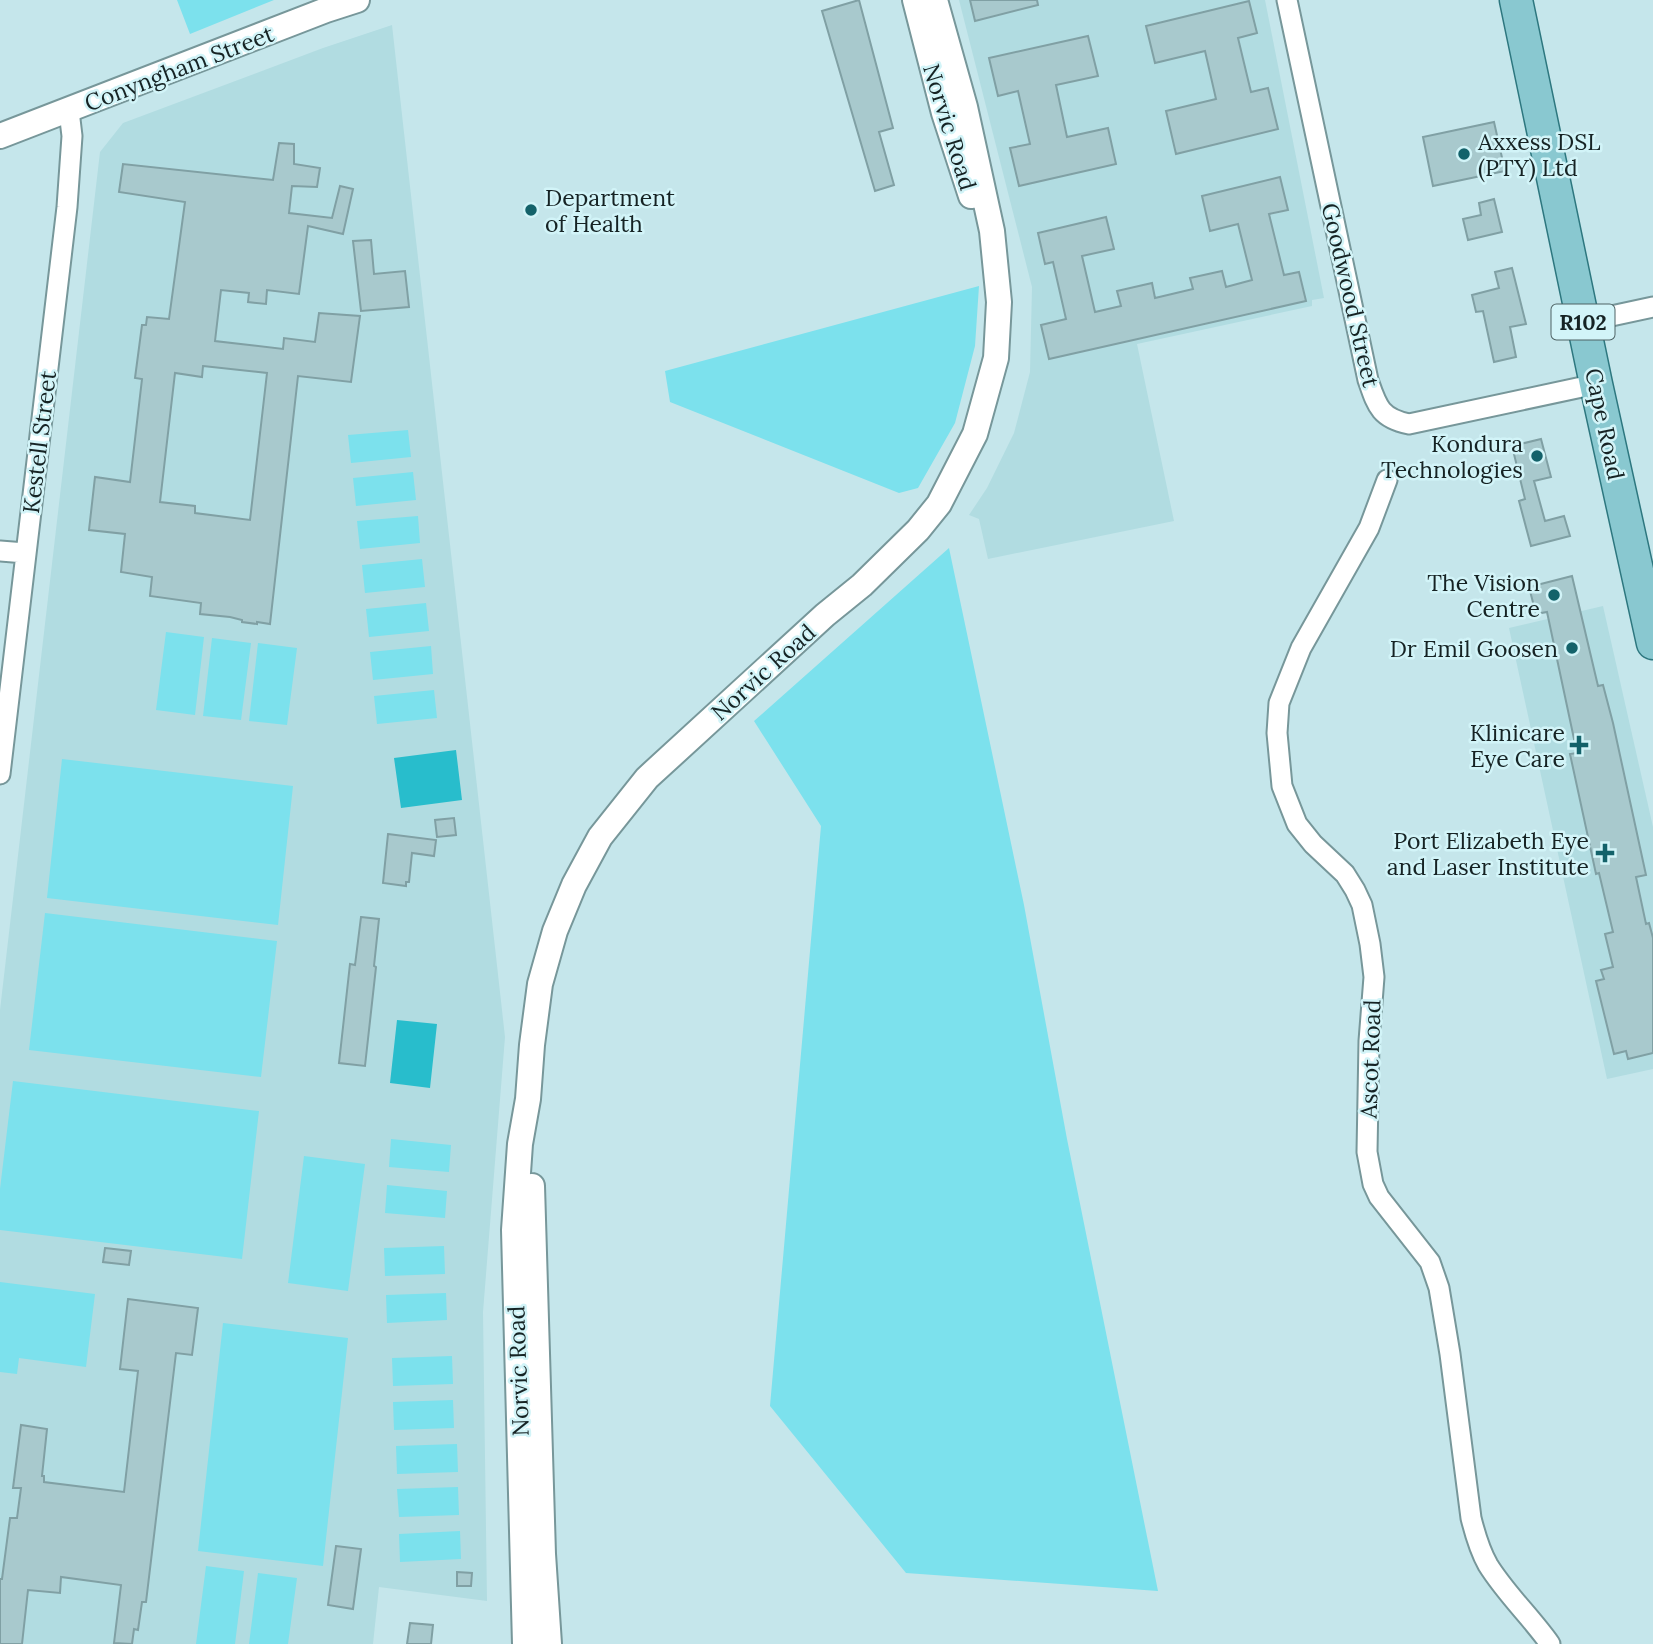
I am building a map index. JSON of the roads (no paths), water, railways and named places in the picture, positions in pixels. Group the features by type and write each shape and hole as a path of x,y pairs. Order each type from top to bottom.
{"main road":[{"name":"Cape Road","path":"1516,0 1653,643"},
{"name":"Cape Road","path":"1538,0 1602,318 1653,545"}],"street":[{"name":"Conyngham Street","path":"0,136 69,111 324,5 357,0"},
{"name":"Norvic Road","path":"915,0 944,113 980,223 993,252"},
{"name":"Norvic Road","path":"525,1644 514,1230 520,1144 528,1099 540,984 547,956 574,885 600,836 646,778 862,585 918,530 939,504 975,434 996,358 999,302 988,210 965,107 935,0"},
{"name":"Goodwood Street","path":"1287,0 1368,380 1376,404 1384,415 1394,421 1409,424 1596,383"},
{"name":"Kestell Street","path":"0,774 67,207 72,136 69,111"},
{"path":"1602,318 1653,307"},
{"name":"Ascot Road","path":"1387,480 1369,528 1301,648 1279,703 1277,733 1282,786 1297,824 1313,844 1345,873 1362,905 1374,977 1369,1041 1367,1152 1373,1184 1430,1262 1439,1288 1471,1518 1478,1543 1503,1586 1550,1644"},
{"path":"0,551 25,553"},
{"name":"Norvic Road","path":"528,1099 533,1129 533,1230 549,1644"}],"place":[{"name":"Axxess DSL (PTY) Ltd","path":"1464,154"},
{"name":"Department of Health","path":"531,210"},
{"name":"Kondura Technologies","path":"1537,456"},
{"name":"The Vision Centre","path":"1554,595"},
{"name":"Dr Emil Goosen","path":"1572,648"},
{"name":"Klinicare Eye Care","path":"1579,745"},
{"name":"Port Elizabeth Eye and Laser Institute","path":"1605,853"}]}
